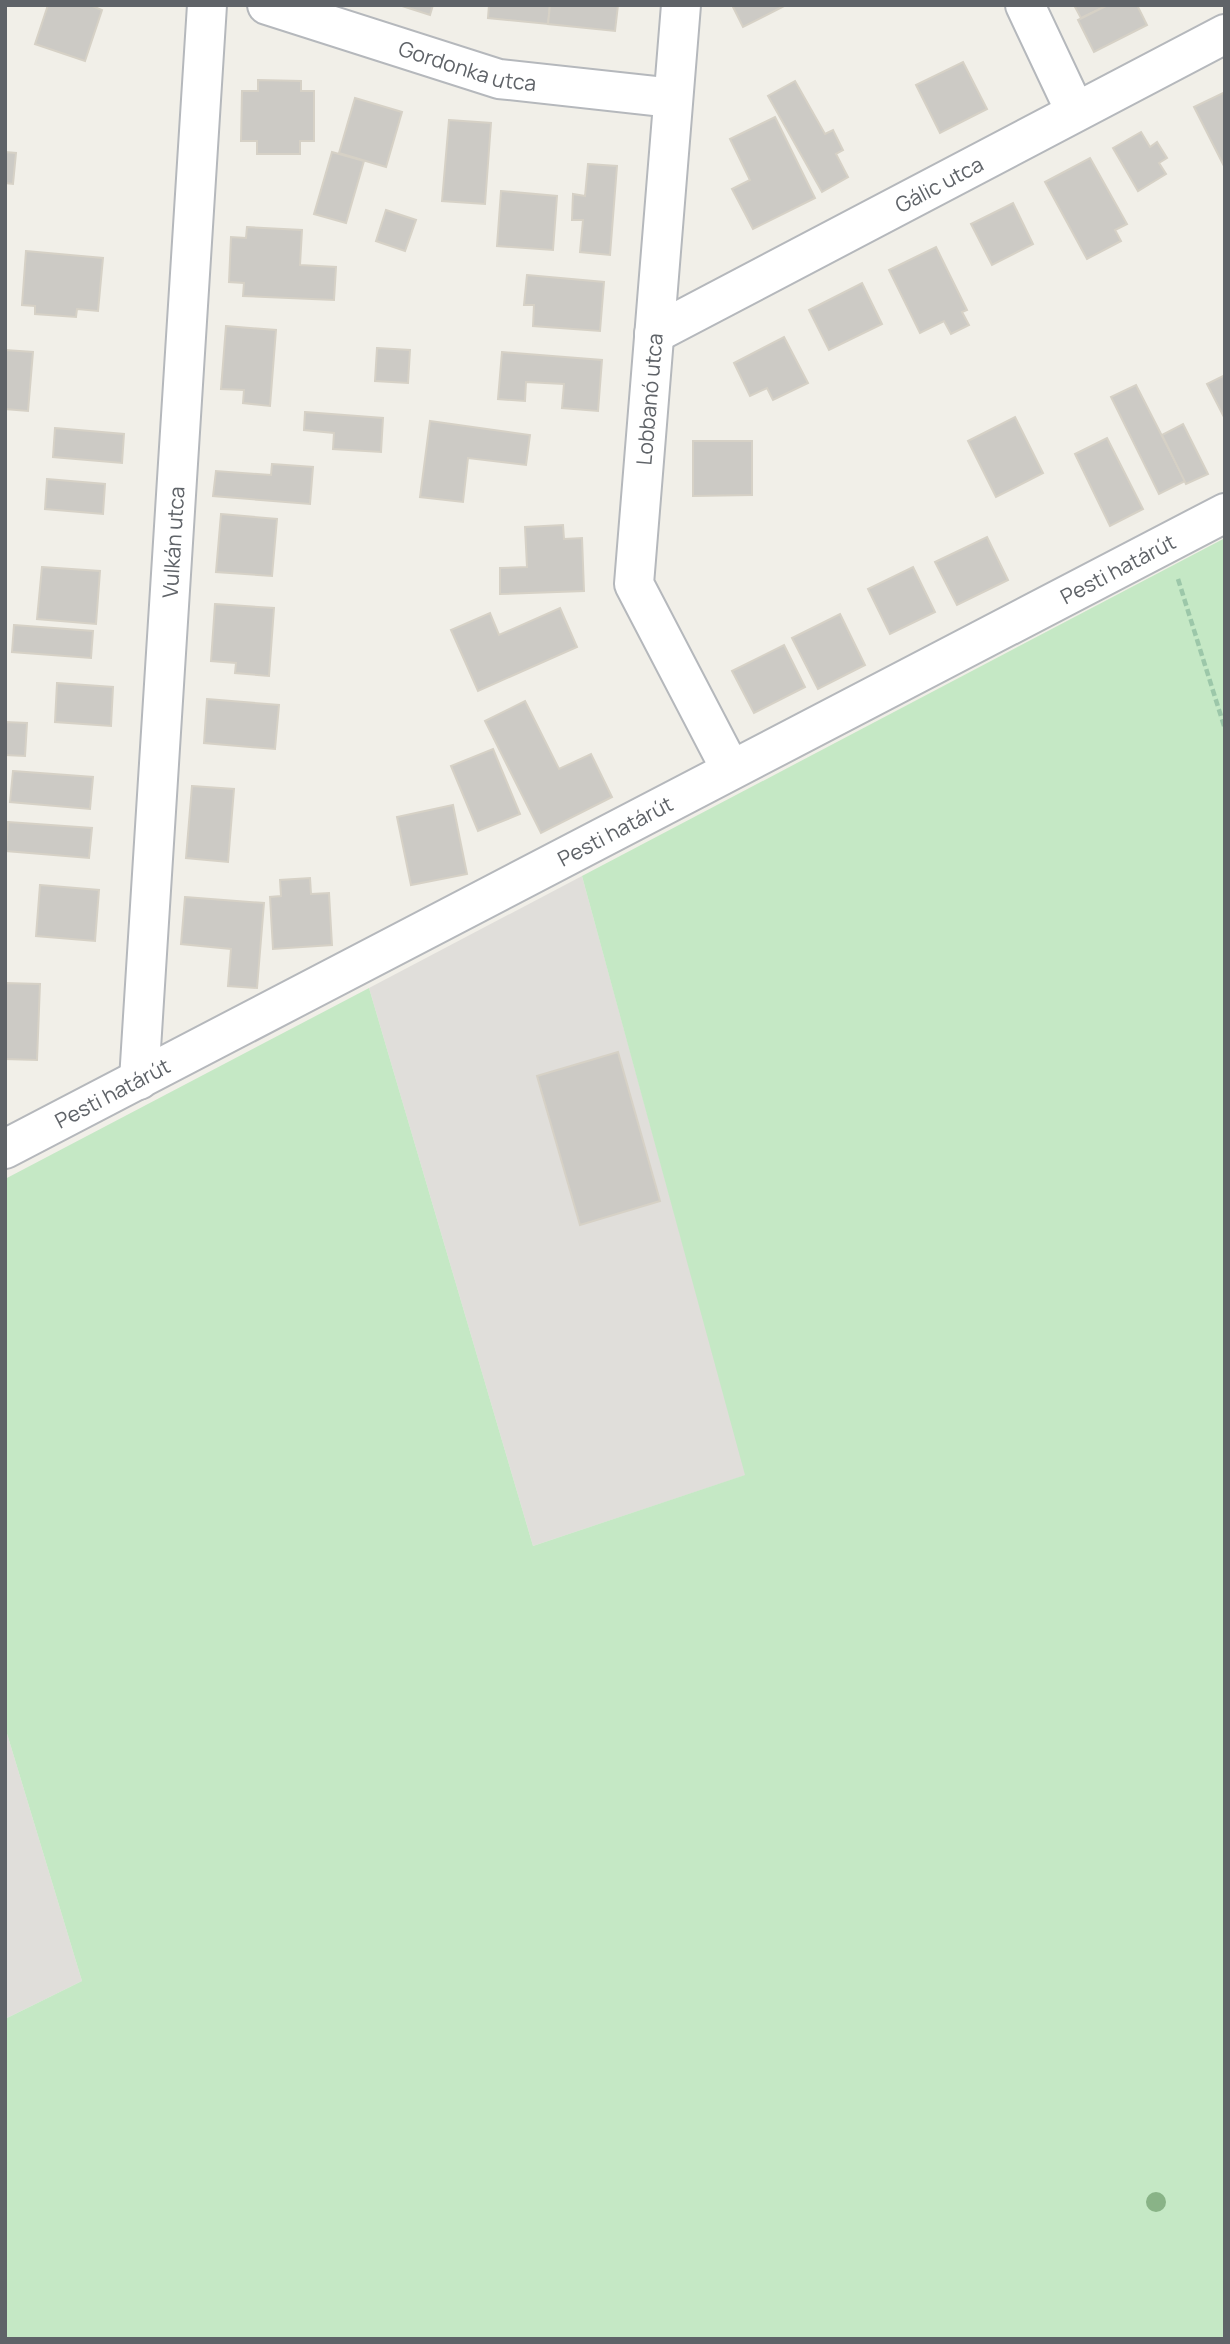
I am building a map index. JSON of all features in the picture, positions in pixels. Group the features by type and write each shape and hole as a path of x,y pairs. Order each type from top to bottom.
{"street":[{"name":"Vulkán utca","path":"139,1080 207,5"},
{"name":"Gordonka utca","path":"267,5 499,79 673,98"},
{"name":"Lobbanó utca","path":"681,5 634,584 731,770"},
{"path":"1025,5 1075,111"},
{"name":"Gálic utca","path":"654,334 1225,34"},
{"name":"Pesti határút","path":"5,1149 1225,513"}],"path":[{"path":"1166,543 1225,729"}],"shaded area":[{"path":"582,876 746,1475 533,1546 369,988"},
{"path":"5,1727 82,1981 5,2019"}],"green space":[{"path":"1225,538 1225,2339 5,2339 5,2019 82,1981 5,1727 5,1179 369,988 533,1546 745,1475 582,876"}],"building":[{"path":"48,5 90,5 102,10 85,61 35,44"},
{"path":"399,5 433,5 430,15"},
{"path":"489,5 550,5 548,24 488,18"},
{"path":"550,5 618,5 615,31 548,24"},
{"path":"732,5 786,5 743,27"},
{"path":"1074,5 1108,5 1081,18"},
{"path":"1108,5 1137,5 1147,25 1094,52 1078,20"},
{"path":"963,62 987,109 940,133 916,85"},
{"path":"258,80 301,81 301,91 314,91 314,141 300,141 300,154 257,154 257,141 241,141 242,91 258,91"},
{"path":"795,81 825,134 833,130 843,150 836,154 848,177 822,192 768,96"},
{"path":"1225,92 1225,168 1194,107"},
{"path":"355,98 402,112 386,167 339,153"},
{"path":"775,117 815,198 753,229 732,189 750,180 730,139"},
{"path":"449,120 491,123 485,204 442,201"},
{"path":"1141,132 1150,147 1157,142 1167,158 1159,163 1166,174 1138,191 1113,148"},
{"path":"5,152 16,153 13,184 5,183"},
{"path":"332,152 364,161 346,223 314,214"},
{"path":"1090,158 1127,224 1115,230 1121,241 1087,259 1045,182"},
{"path":"588,164 617,166 610,255 580,252 583,220 572,220 573,194 585,196"},
{"path":"501,191 557,196 553,250 497,246"},
{"path":"1013,203 1033,244 992,265 971,224"},
{"path":"386,210 416,220 405,251 376,241"},
{"path":"247,227 302,230 300,265 336,267 334,300 243,296 244,283 229,282 231,237 246,238"},
{"path":"936,247 967,310 962,312 969,325 951,334 944,321 920,333 889,270"},
{"path":"26,251 103,258 98,311 77,309 76,317 35,314 35,306 22,305"},
{"path":"527,275 604,282 600,331 533,326 534,305 524,305"},
{"path":"862,283 882,324 829,350 809,310"},
{"path":"226,326 276,330 270,406 243,403 244,390 221,389"},
{"path":"784,337 808,383 773,400 767,388 750,396 734,363"},
{"path":"377,348 410,350 408,383 375,381"},
{"path":"5,350 33,352 28,411 5,409"},
{"path":"502,352 602,360 598,411 562,408 564,384 526,382 525,401 498,399"},
{"path":"1225,375 1225,419 1207,384"},
{"path":"1136,385 1185,481 1159,494 1111,397"},
{"path":"305,412 383,418 381,452 333,449 334,433 304,430"},
{"path":"1015,417 1043,473 996,497 968,441"},
{"path":"430,421 530,435 526,465 468,458 463,502 420,497"},
{"path":"1183,424 1208,474 1186,484 1162,435"},
{"path":"55,428 124,434 122,463 53,457"},
{"path":"1107,438 1143,509 1110,526 1075,454"},
{"path":"693,441 752,441 752,495 693,496"},
{"path":"272,464 313,467 310,504 213,496 216,471 271,475"},
{"path":"47,479 105,484 103,514 45,509"},
{"path":"221,514 277,519 272,576 216,572"},
{"path":"563,525 564,539 582,538 584,591 500,594 500,568 527,567 525,527"},
{"path":"987,537 1008,580 957,605 935,562"},
{"path":"42,567 100,571 96,624 37,619"},
{"path":"913,567 935,612 890,634 868,589"},
{"path":"215,604 274,608 269,676 235,673 236,663 211,661"},
{"path":"560,608 577,647 478,691 451,630 490,613 499,635"},
{"path":"840,614 865,665 818,689 792,638"},
{"path":"14,625 93,631 91,658 12,652"},
{"path":"784,645 805,687 754,713 732,671"},
{"path":"57,683 113,687 111,726 55,722"},
{"path":"207,699 279,705 275,749 204,743"},
{"path":"525,701 559,769 591,754 612,797 541,833 485,721"},
{"path":"5,722 27,723 25,756 5,755"},
{"path":"493,749 520,814 478,831 451,766"},
{"path":"13,771 93,777 90,809 10,802"},
{"path":"192,786 234,789 228,862 186,858"},
{"path":"453,805 467,874 411,885 397,817"},
{"path":"8,822 92,828 89,858 6,851"},
{"path":"310,878 311,894 329,893 332,945 273,949 270,897 281,896 280,880"},
{"path":"40,885 99,890 95,941 36,936"},
{"path":"185,897 264,903 257,988 228,986 231,949 181,944"},
{"path":"5,983 40,984 37,1060 5,1059"},
{"path":"618,1052 660,1201 580,1225 537,1076"}]}
